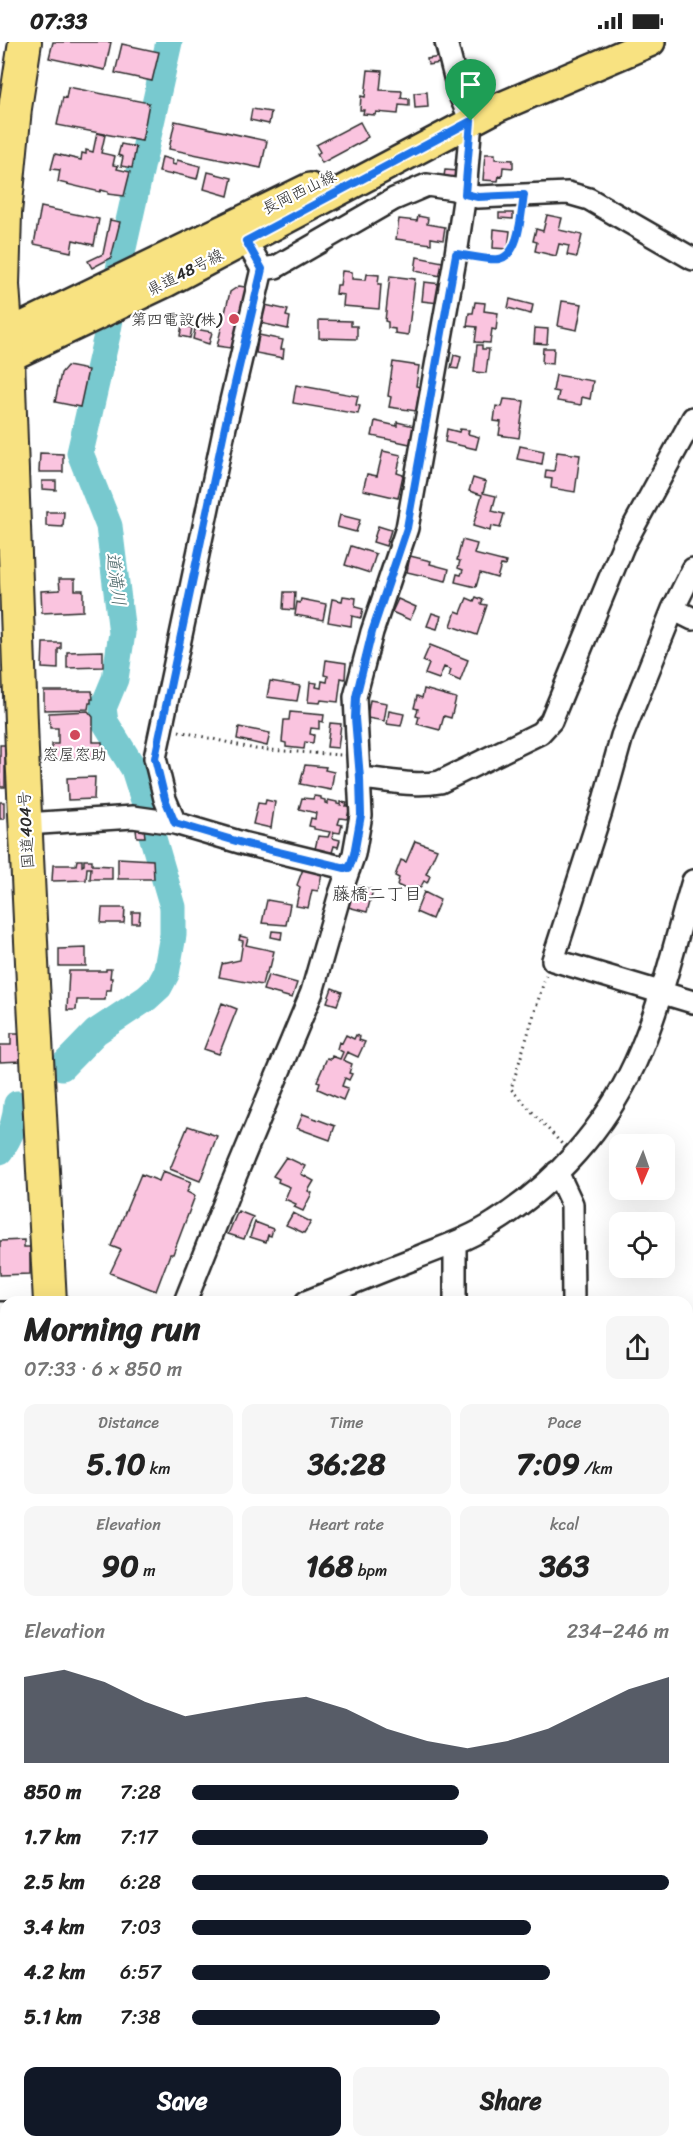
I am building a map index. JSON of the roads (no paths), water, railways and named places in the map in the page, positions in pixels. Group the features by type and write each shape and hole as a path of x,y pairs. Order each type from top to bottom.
{"highway":[{"name":"国道404号","path":"25,42 15,108 5,213 3,348 14,527 50,1296"},
{"path":"0,478 14,527"}],"main road":[{"name":"長岡西山線","path":"3,348 469,116 533,80 629,42"},
{"name":"県道48号線","path":"3,348 166,283 246,241 469,116 497,108 651,42"}],"street":[{"path":"187,1296 231,1184 312,992 354,854 361,815 356,697 372,632 407,528 465,194 469,116 459,93 446,42"},
{"path":"262,269 276,267 416,188 427,185 454,189 478,197 568,193 589,199 693,259"},
{"path":"175,823 165,799 155,758 226,422 262,269 246,241"},
{"path":"360,778 407,784 427,785 440,782 540,733 550,722 623,546 693,418"},
{"path":"693,569 673,609 622,736 554,960 693,1002"},
{"path":"673,609 693,618"},
{"path":"26,824 133,817 175,823 246,844 349,869"},
{"path":"339,1295 494,1223 525,1201 574,1156 613,1104 645,1038 693,881"},
{"path":"557,1172 572,1204 573,1296"},
{"path":"455,1243 455,1296"}],"waterway":[{"name":"道満川","path":"62,1067 96,1032 147,998 159,987 166,974 173,935 173,907 134,769 105,722 103,708 115,679 122,633 109,526 80,453 169,42"},
{"name":"道満川","path":"0,1151 12,1129 17,1104"}],"place":[{"name":"第四電設(株)","path":"234,319"},
{"name":"窓屋窓助","path":"75,735"}],"district":[{"name":"藤橋二丁目","path":"377,894"}]}
